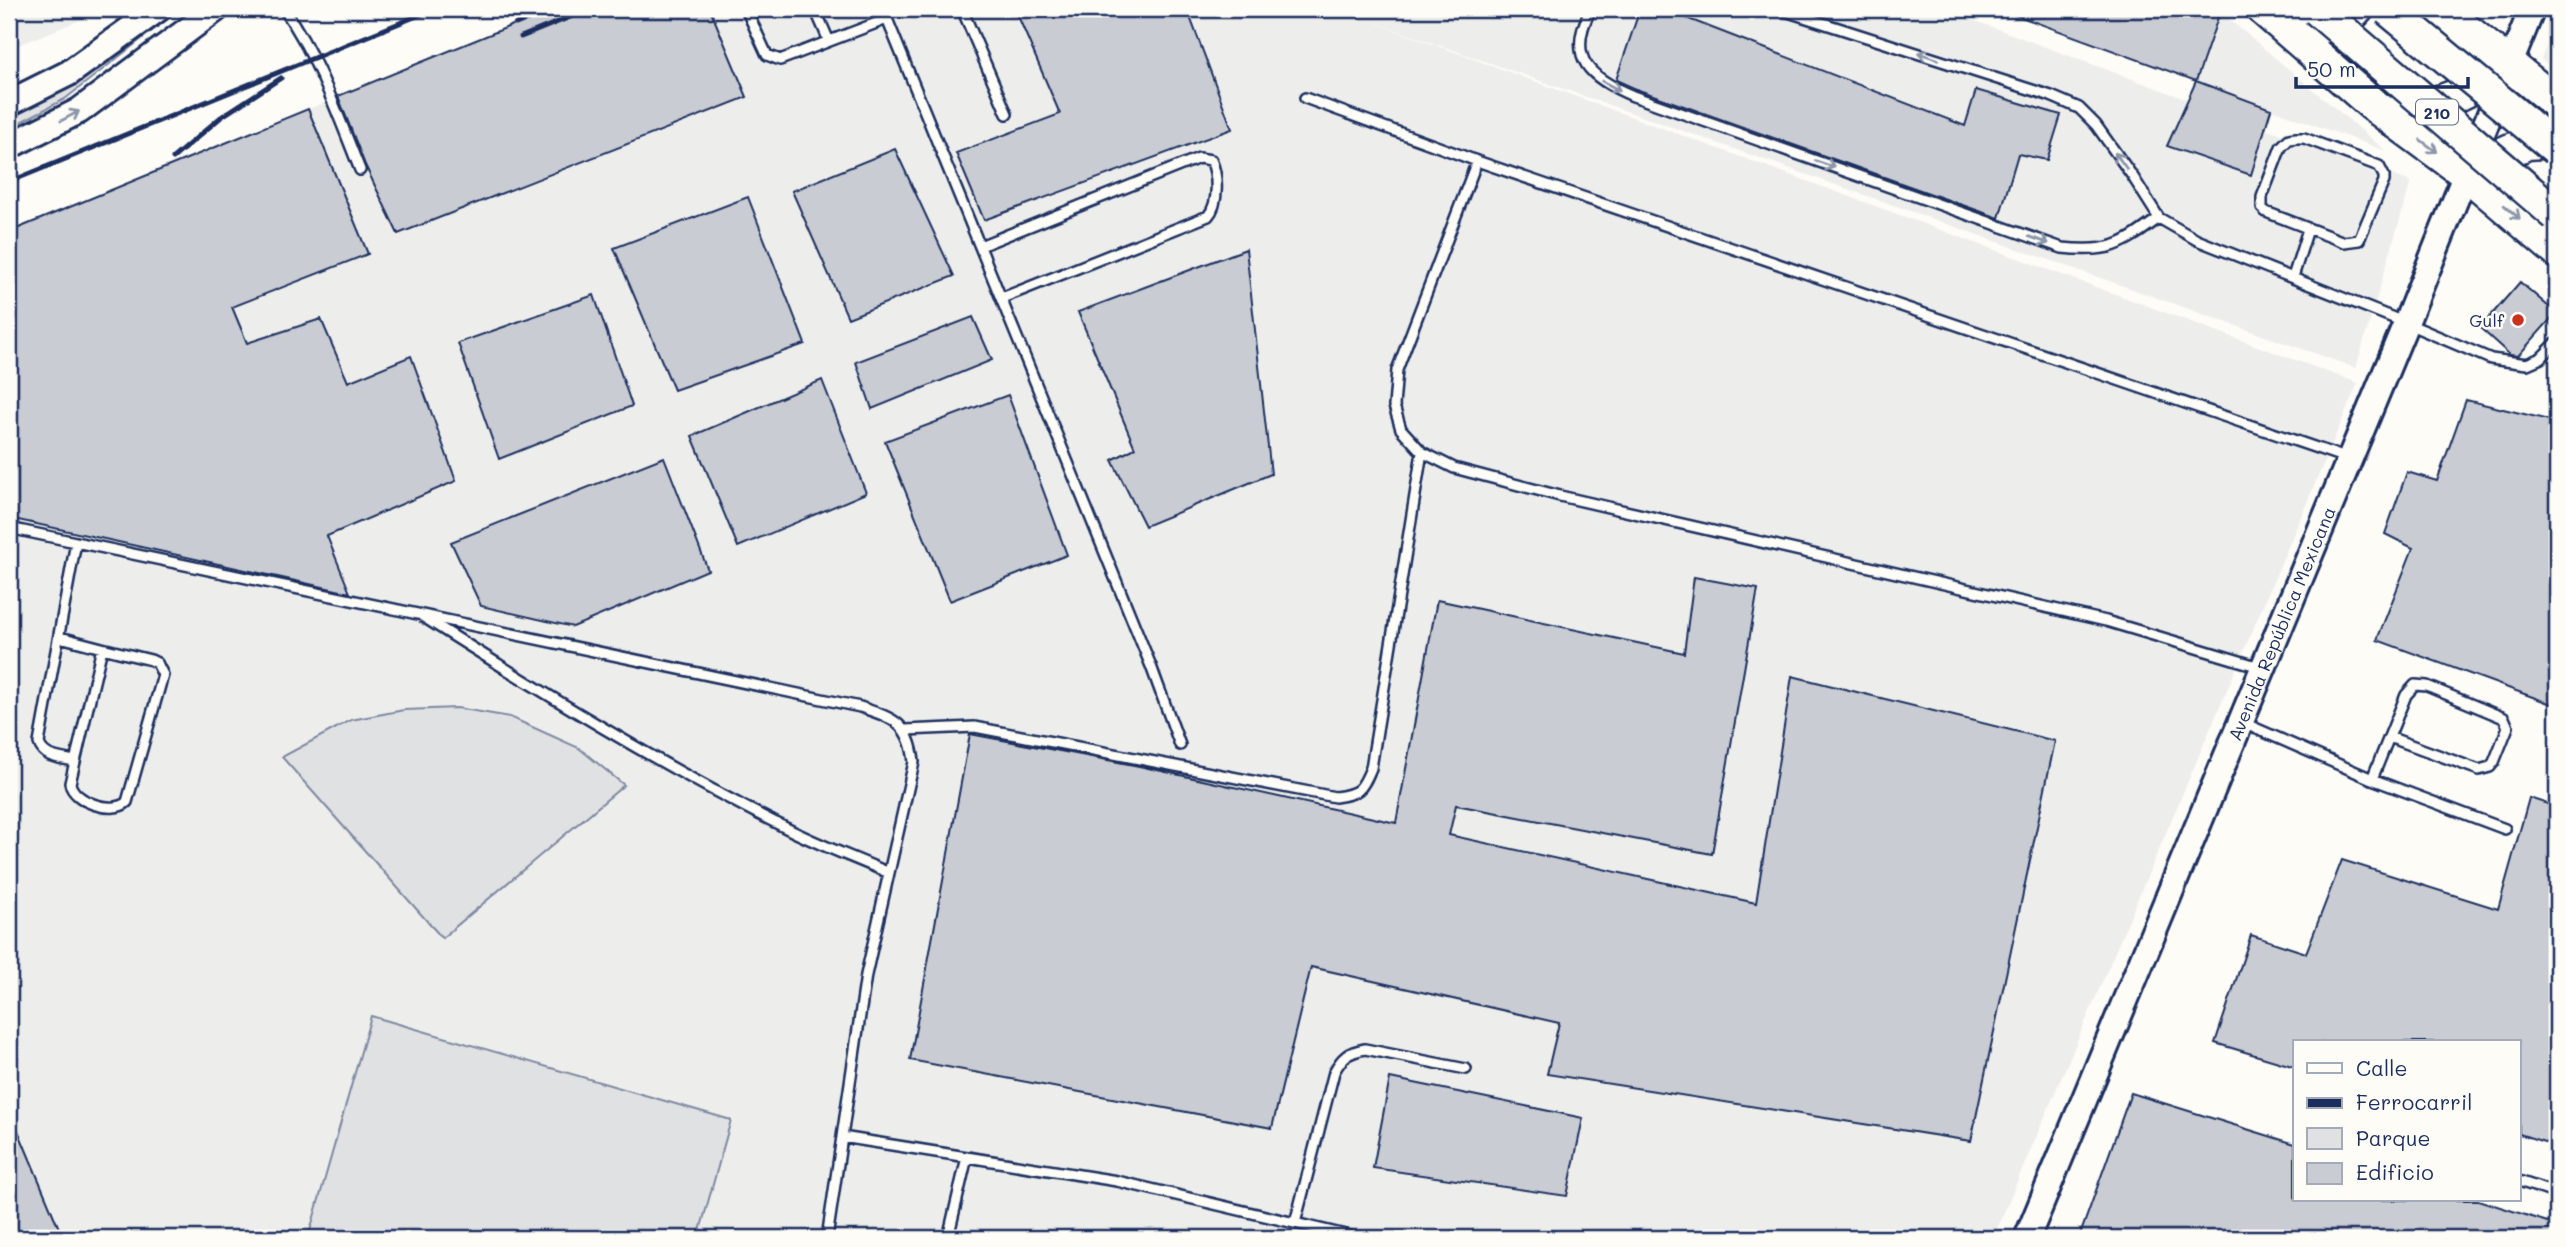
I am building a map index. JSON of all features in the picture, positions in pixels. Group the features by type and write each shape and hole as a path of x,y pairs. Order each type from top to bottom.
{"highway":[{"name":"210","path":"2317,9 2557,215"},
{"path":"2273,17 2325,27 2337,25 2357,9"},
{"name":"210","path":"2388,9 2557,149"},
{"path":"2440,9 2557,103"},
{"path":"2273,17 2372,104 2467,174 2557,251"},
{"path":"2372,104 2439,104 2482,83 2508,62"},
{"path":"2467,174 2527,143 2557,141"}],"street":[{"path":"9,103 69,73 158,9"},
{"path":"9,146 79,111 216,9"},
{"name":"Avenida República Mexicana","path":"2027,1238 2406,323 2467,174 2508,62 2532,9"}],"lane":[{"path":"284,9 301,34 330,93 360,170"},
{"path":"746,9 767,55 780,60 887,19"},
{"path":"815,9 830,41"},
{"path":"883,9 1151,666 1180,744"},
{"path":"962,9 1007,114"},
{"path":"1591,9 1581,39 1581,54 1591,74 1633,96 2062,248 2092,251 2113,247 2133,237 2159,218"},
{"path":"1779,9 2051,96 2079,108 2096,125 2159,218 2197,240 2491,359 2527,364 2541,358 2557,342"},
{"path":"1305,98 1477,161 2348,459"},
{"path":"2304,138 2379,166 2384,181 2359,240 2344,242 2308,229 2262,208 2262,197 2281,146 2285,142 2304,138"},
{"path":"980,246 1199,158 1211,160 1214,168 1215,202 1214,210 1208,216 1002,298"},
{"path":"1477,161 1397,370 1394,405 1401,429 1422,452 1454,468 1560,496 2106,621 2262,668"},
{"path":"2293,277 2308,229"},
{"path":"905,730 975,727 1335,797 1354,795 1364,784 1371,768 1422,452"},
{"path":"9,528 860,707 889,717 905,730 912,744 914,762 866,975 827,1238"},
{"path":"74,761 43,752 40,743 76,542"},
{"path":"416,612 563,706 696,781 789,829 889,873"},
{"path":"60,637 151,660 157,663 163,675 127,802 112,808 75,795 70,783 102,648"},
{"path":"2372,779 2389,737 2406,695 2410,689 2421,684 2504,718 2508,727 2494,762 2490,767 2479,770 2389,737"},
{"path":"2240,721 2372,779 2505,829"},
{"path":"1295,1223 1334,1072 1342,1058 1351,1051 1365,1049 1466,1069"},
{"path":"842,1137 1117,1181 1357,1238"},
{"path":"948,1238 967,1157"},
{"path":"2520,1181 2557,1194"}],"shaded area":[{"path":"9,9 107,9 9,49"},
{"path":"552,9 1943,9 2411,182 2356,368 1359,17 2358,383 1993,1238 9,1238 9,232"},
{"path":"1999,9 2217,9 2386,151 2271,109"},
{"path":"2557,20 2557,73 2541,59"}],"green space":[{"path":"180,9 65,99 9,128 9,109 52,91"},
{"path":"457,708 510,717 579,748 624,785 442,938 282,757 351,720 404,710"},
{"path":"371,1016 731,1120 698,1238 308,1238"}],"building":[{"path":"552,9 710,9 747,97 398,234 365,165 338,96"},
{"path":"1015,9 1187,9 1232,129 984,220 956,153 1060,114"},
{"path":"1640,9 1663,9 1965,126 1976,90 2061,115 2047,160 2018,154 1999,218 1616,80"},
{"path":"2005,9 2221,9 2196,81"},
{"path":"2196,81 2271,109 2251,175 2167,146"},
{"path":"308,109 368,254 232,307 247,343 321,319 348,382 411,356 456,481 327,536 350,593 9,518 9,232"},
{"path":"895,149 954,276 848,318 792,191"},
{"path":"748,197 805,344 674,390 614,248"},
{"path":"1246,249 1271,474 1145,526 1112,460 1135,448 1078,312"},
{"name":"Gulf","path":"2520,282 2556,313 2518,356 2510,355 2480,328"},
{"path":"594,295 632,406 499,459 458,343"},
{"path":"973,317 992,360 872,409 856,362"},
{"path":"822,380 866,493 738,547 692,436"},
{"path":"1008,395 1067,555 950,601 885,441"},
{"path":"2466,400 2557,422 2557,706 2377,640 2413,548 2385,534 2407,472 2437,481"},
{"path":"664,457 708,570 573,627 481,606 451,542"},
{"path":"1694,577 1758,589 1712,854 1456,805 1449,835 1756,903 1792,676 2055,741 1971,1141 1547,1074 1559,1023 1311,967 1272,1128 910,1060 970,734 1139,766 1396,823 1437,600 1684,653"},
{"path":"2529,798 2557,807 2557,1146 2520,1134 2520,1040 2293,1040 2293,1066 2215,1043 2251,935 2306,953 2342,860 2498,909"},
{"path":"1390,1078 1583,1118 1567,1196 1373,1168"},
{"path":"2131,1093 2293,1143 2293,1202 2484,1202 2557,1225 2557,1238 2079,1238"},
{"path":"9,1109 63,1238 9,1238"}],"railway":[{"path":"9,182 434,9"},
{"path":"516,24 552,9"},
{"path":"521,37 590,9"},
{"path":"173,158 221,117 281,78"}],"place":[{"name":"Gulf","path":"2518,320"}]}
